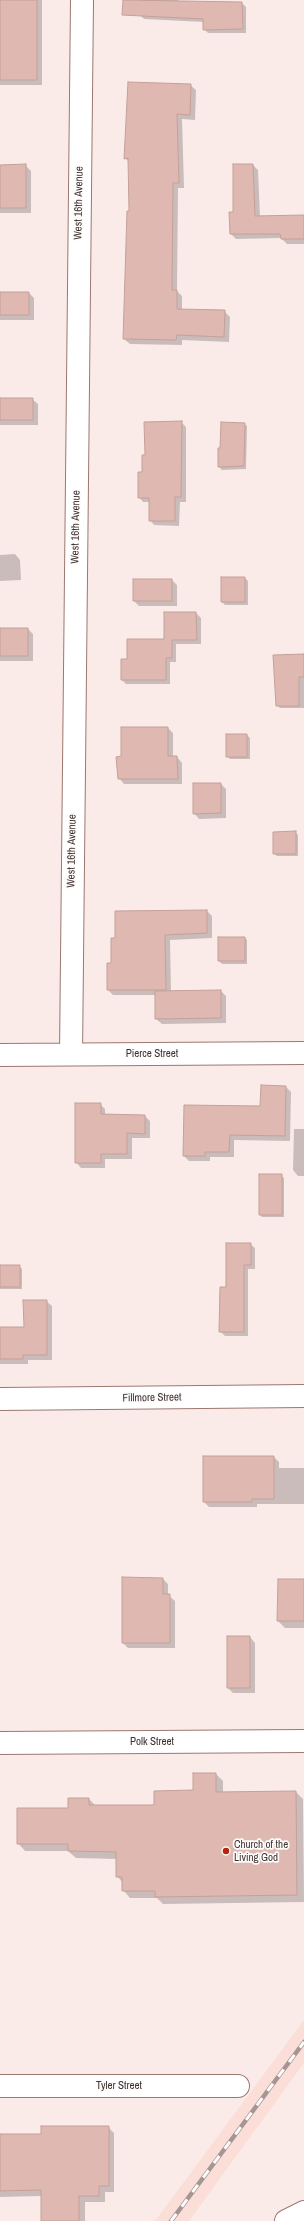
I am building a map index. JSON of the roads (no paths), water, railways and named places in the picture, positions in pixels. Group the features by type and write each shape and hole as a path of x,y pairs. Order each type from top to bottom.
{"street":[{"name":"West 16th Avenue","path":"71,1054 82,0"},
{"name":"Pierce Street","path":"0,1055 304,1053"},
{"name":"Fillmore Street","path":"0,1399 304,1396"},
{"name":"Polk Street","path":"0,1743 304,1741"},
{"name":"Tyler Street","path":"0,2086 238,2086"},
{"path":"286,2221 304,2212"}],"railway":[{"path":"171,2221 304,2042"}],"place":[{"name":"Church of the Living God","path":"226,1851"}]}
